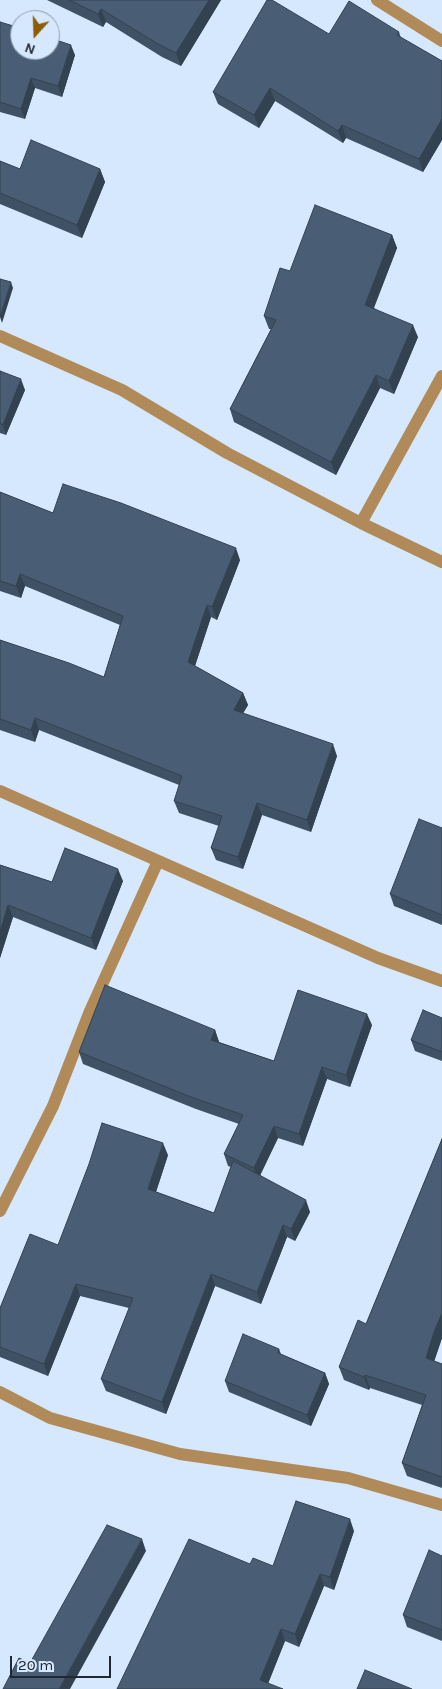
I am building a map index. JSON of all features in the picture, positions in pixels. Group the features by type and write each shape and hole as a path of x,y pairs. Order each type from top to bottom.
{"street":[{"path":"377,0 442,41"},
{"path":"0,336 122,390 227,453 361,523 442,562"},
{"path":"361,523 442,376"},
{"path":"0,791 378,958 442,981"},
{"path":"0,1211 53,1106 90,1011 158,861"},
{"path":"0,1392 50,1418 180,1454 348,1478 442,1505"}],"building":[{"path":"69,0 209,0 176,53 101,9 98,14"},
{"path":"267,0 272,0 329,34 349,1 399,32 397,35 442,61 442,119 419,159 342,125 338,131 270,88 254,115 213,92"},
{"path":"0,22 10,25 10,60 60,60 60,41 71,45 58,86 31,78 21,109 0,102"},
{"path":"31,140 100,169 77,225 0,193 0,161 20,169"},
{"path":"315,205 392,235 365,305 413,325 389,381 376,375 331,462 230,409 276,320 264,316 280,268 290,271"},
{"path":"0,279 11,282 0,317"},
{"path":"0,371 21,379 3,425 0,423"},
{"path":"63,484 121,503 236,548 212,607 207,605 188,662 243,693 234,710 333,744 307,820 257,803 238,857 211,848 222,816 174,801 182,776 35,718 31,730 0,719 0,640 104,677 123,616 20,574 16,586 0,581 0,492 53,513"},
{"path":"419,819 442,828 442,915 390,894"},
{"path":"65,848 118,869 91,938 8,905 0,932 0,865 52,882"},
{"path":"105,985 215,1030 211,1040 274,1061 298,990 367,1014 346,1075 322,1067 299,1134 274,1126 254,1168 224,1154 243,1115 191,1097 79,1052"},
{"path":"423,1010 442,1018 442,1052 411,1040"},
{"path":"102,1123 163,1143 148,1189 214,1213 233,1161 306,1200 291,1229 283,1225 257,1292 211,1274 162,1402 101,1379 133,1298 76,1284 44,1364 0,1347 0,1308 30,1234 58,1245 89,1164"},
{"path":"442,1139 442,1313 426,1358 442,1364 442,1477 402,1463 426,1395 365,1375 364,1377 339,1367 358,1320 366,1324"},
{"path":"243,1334 279,1349 278,1353 325,1373 307,1415 225,1381"},
{"path":"296,1501 350,1519 330,1577 320,1574 295,1634 281,1629 260,1680 283,1689 117,1689 189,1539 250,1564 253,1558 273,1566"},
{"path":"107,1525 142,1539 59,1689 3,1689 19,1658 30,1663"},
{"path":"429,1550 442,1556 442,1630 403,1615"},
{"path":"365,1670 412,1689 357,1689"}]}
